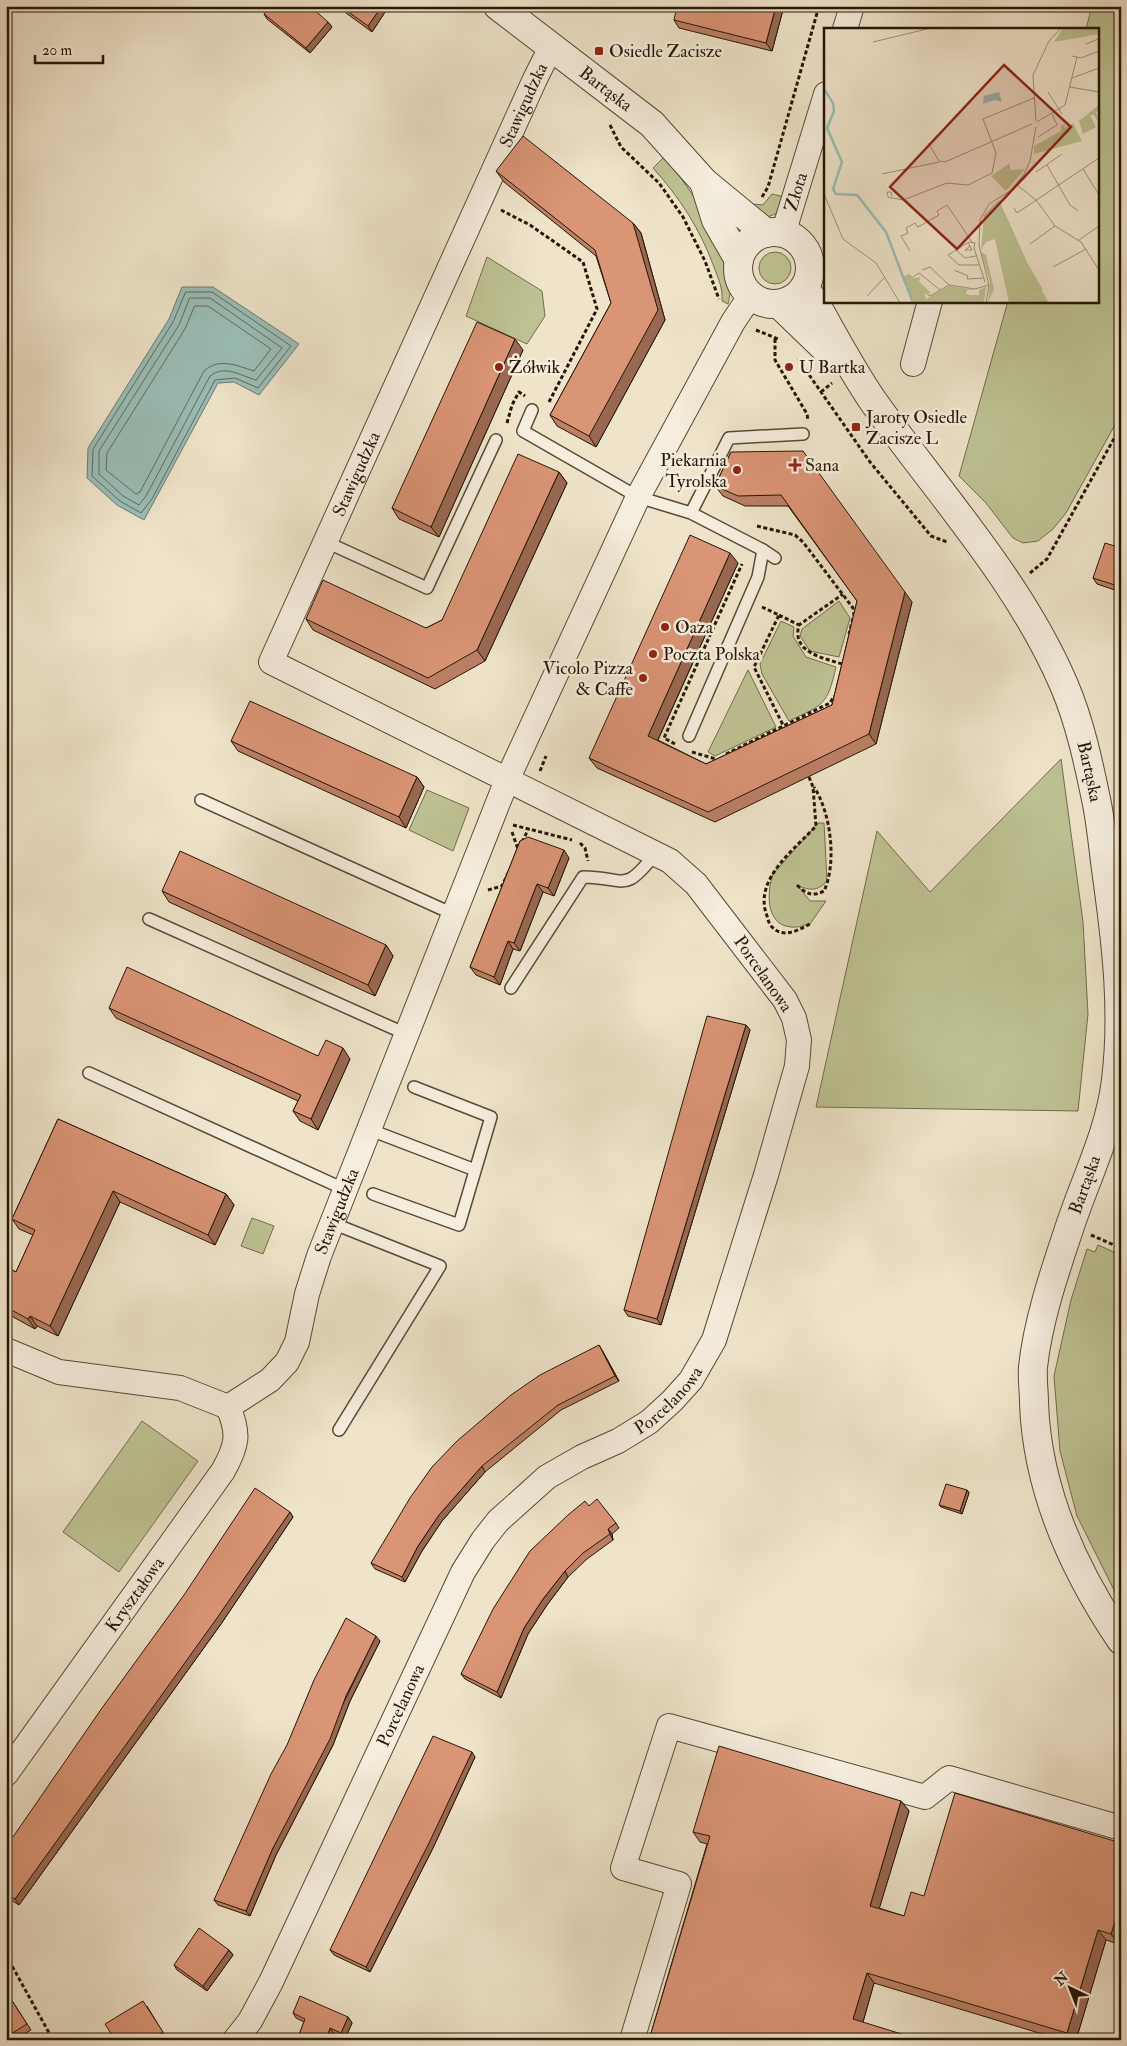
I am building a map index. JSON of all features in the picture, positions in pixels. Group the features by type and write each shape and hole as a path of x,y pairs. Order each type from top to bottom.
{"street":[{"name":"Bartąska","path":"498,6 652,124 704,182 774,234 796,240 806,252 810,266 804,288 814,301 851,382"},
{"path":"845,28 852,6"},
{"name":"Stawigudzka","path":"507,780 271,662 480,200 552,47"},
{"name":"Złota","path":"774,234 824,99"},
{"name":"Bartąska","path":"704,182 716,220 739,260 739,276 750,295 769,304 779,304 851,382 969,527 1043,641 1065,688 1080,735 1097,806 1120,965 1116,1082 1105,1128 1070,1225 1042,1322 1033,1368 1035,1426 1042,1472 1066,1542 1090,1589 1121,1640"},
{"path":"739,260 749,243 774,234"},
{"path":"779,304 793,298 804,288"},
{"name":"Stawigudzka","path":"228,1407 270,1380 287,1362 297,1342 309,1286 344,1189 507,780 638,497 733,322 750,295"},
{"path":"914,364 930,302"},
{"name":"Porcelanowa","path":"235,2040 250,2021 271,1982 463,1572 483,1540 521,1499 547,1477 582,1457 618,1441 648,1422 672,1401 691,1380 714,1340 797,1066 799,1040 794,1018 785,1000 696,884 670,861 507,780"},
{"path":"6,1350 60,1372 180,1388 228,1407"},
{"name":"Kryształowa","path":"6,1774 223,1471 233,1454 236,1439 236,1424 228,1407"},
{"path":"632,2040 679,1884 623,1868 669,1726 925,1797 949,1778 1121,1828"}],"lane":[{"path":"535,404 523,431 638,497 691,513 775,558"},
{"path":"691,513 729,438 806,431"},
{"path":"326,542 428,588 496,440"},
{"path":"689,736 758,577 763,550"},
{"path":"201,800 453,914"},
{"path":"511,988 584,877 617,882 632,879 655,854"},
{"path":"149,919 406,1034"},
{"path":"89,1073 344,1189"},
{"path":"373,1194 459,1225 491,1117 414,1087"},
{"path":"368,1129 475,1170"},
{"path":"332,1223 440,1266 339,1430"}],"path":[{"path":"763,197 768,187 819,6"},
{"path":"607,120 621,147 658,183 683,217 717,290 719,308"},
{"path":"480,200 530,225 583,262 597,309 547,406 535,404 519,392 508,416 505,432"},
{"path":"750,330 762,332 783,341"},
{"path":"775,338 775,360 807,414 806,431"},
{"path":"794,354 870,462 930,536 956,546"},
{"path":"821,392 851,382"},
{"path":"1010,590 1047,559 1121,426"},
{"path":"842,594 799,625 796,637 809,654 842,664"},
{"path":"748,600 799,625"},
{"path":"779,615 754,668 783,725"},
{"path":"542,779 540,772 547,753"},
{"path":"797,885 805,893 816,895 824,892 830,879 827,815 809,777"},
{"path":"810,924 787,933 778,932 769,924 763,904 766,886 773,874 816,826 813,787"},
{"path":"519,847 507,824 578,841 585,848 589,858 584,877"},
{"path":"516,855 529,828"},
{"path":"485,890 502,886 512,863"},
{"path":"1070,1225 1121,1248"},
{"path":"6,1955 54,2040"}],"green space":[{"path":"1092,6 1121,6 1121,414 1066,513 1053,529 1038,541 1023,543 1013,538 986,503 959,476 1008,302 1100,302 1100,28 1086,28"},
{"path":"664,157 682,179 718,236 729,262 731,272 728,304 722,301 719,279 696,227 672,191 653,168"},
{"path":"772,194 788,198 778,213 765,218 752,204 763,205"},
{"path":"775,252 781,253 786,257 790,262 790,274 786,279 781,283 775,284 769,283 764,279 760,274 759,268 760,262 764,257 769,253"},
{"path":"487,257 542,291 545,316 527,344 466,316"},
{"path":"839,601 850,618 839,657 810,651 800,636 802,629"},
{"path":"781,621 794,627 793,636 806,657 836,667 830,690 822,702 817,707 789,721 762,674 760,664"},
{"path":"748,670 776,727 715,756 708,752"},
{"path":"1061,759 1083,922 1088,1014 1078,1111 816,1107 877,831 930,892"},
{"path":"427,790 469,808 453,851 409,830"},
{"path":"818,823 824,823 827,881 820,887 813,889 798,886 810,901 826,901 810,924 798,927 783,925 776,920 770,906 769,898 773,874"},
{"path":"252,1218 274,1226 263,1254 241,1246"},
{"path":"1098,1245 1121,1255 1121,1604 1077,1516 1060,1451 1054,1376 1071,1300 1087,1249 1095,1252"},
{"path":"142,1421 198,1461 119,1572 63,1532"}],"water":[{"path":"182,287 213,287 299,344 259,395 234,382 218,383 144,520 117,505 87,478 88,448 169,319"}],"building":[{"path":"269,6 310,6 328,22 306,48 264,14"},
{"path":"343,6 382,6 368,26 343,8"},
{"path":"677,6 776,6 766,43 674,20"},
{"path":"523,136 633,223 658,310 589,436 550,415 611,303 595,250 496,171"},
{"path":"477,322 515,339 431,527 392,508"},
{"path":"803,451 905,592 869,734 708,812 589,758 690,535 730,553 648,736 706,764 832,705 857,601 781,495 738,496 715,486 731,452"},
{"path":"518,454 559,472 477,650 428,678 306,619 323,580 426,628 442,620"},
{"path":"1105,543 1121,548 1121,587 1093,578"},
{"path":"250,701 417,777 399,817 231,741"},
{"path":"528,837 564,850 548,888 537,884 514,943 508,941 494,977 470,967 520,841"},
{"path":"180,851 386,945 368,985 162,891"},
{"path":"127,967 318,1056 326,1040 343,1048 311,1119 293,1111 301,1095 109,1008"},
{"path":"707,1016 746,1025 657,1319 624,1310"},
{"path":"58,1119 226,1194 208,1235 113,1191 50,1326 30,1316 28,1319 6,1307 6,1267 16,1272 35,1230 12,1219"},
{"path":"599,1345 615,1376 558,1405 482,1466 439,1515 418,1546 402,1577 371,1563 410,1498 432,1467 457,1441 511,1395 540,1375"},
{"path":"946,1484 967,1490 960,1511 939,1505"},
{"path":"255,1488 290,1512 217,1618 15,1899 6,1894 6,1847 102,1708 184,1595"},
{"path":"597,1499 616,1523 608,1529 610,1534 583,1553 565,1571 543,1599 524,1628 497,1692 461,1674 493,1609 530,1551 585,1501 589,1506"},
{"path":"346,1618 376,1636 346,1696 330,1739 272,1850 246,1911 214,1900 271,1774 287,1745 314,1680"},
{"path":"433,1736 472,1752 429,1843 366,1967 330,1950"},
{"path":"719,1746 901,1801 870,1906 904,1916 911,1892 924,1896 955,1793 1121,1843 1121,1902 1111,1934 1098,1930 1067,2033 867,1973 853,2019 921,2040 649,2040 710,1836 693,1832"},
{"path":"199,1928 229,1950 203,1986 174,1965"},
{"path":"6,1994 27,2024 6,2037"},
{"path":"300,1996 348,2017 341,2033 330,2028 326,2040 297,2040 305,2019 293,2013"},
{"path":"143,2001 163,2032 150,2040 115,2040 105,2024"}],"place":[{"name":"Osiedle Zacisze","path":"599,51"},
{"name":"Żółwik","path":"499,367"},
{"name":"U Bartka","path":"789,367"},
{"name":"Jaroty Osiedle Zacisze L","path":"856,427"},
{"name":"Sana","path":"795,465"},
{"name":"Piekarnia Tyrolska","path":"737,470"},
{"name":"Oaza","path":"665,627"},
{"name":"Poczta Polska","path":"653,654"},
{"name":"Vicolo Pizza & Caffe","path":"643,678"}]}
